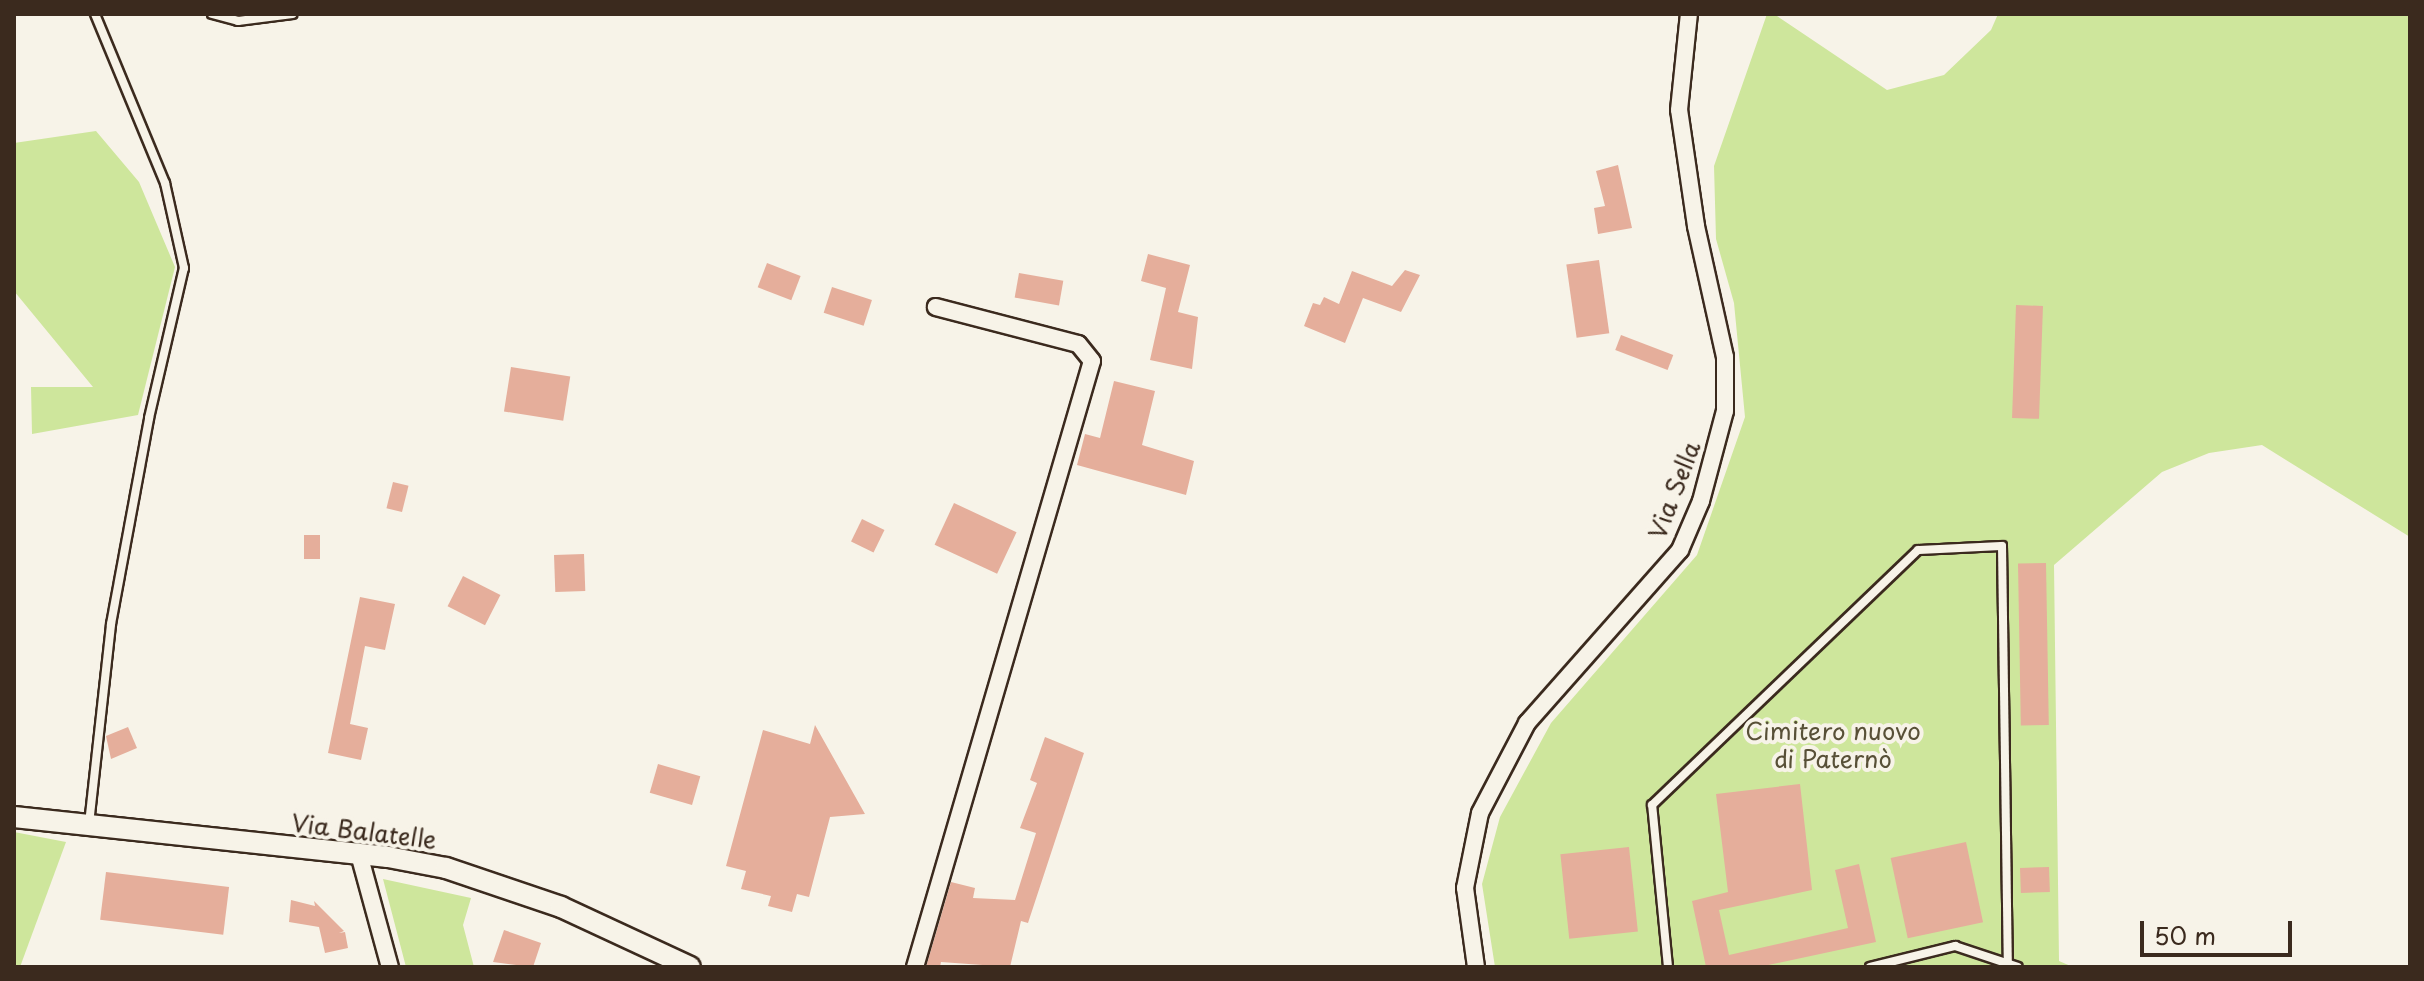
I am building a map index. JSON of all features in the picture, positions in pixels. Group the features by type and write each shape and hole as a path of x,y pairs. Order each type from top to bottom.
{"street":[{"name":"Via Sella","path":"1476,967 1465,888 1480,813 1527,723 1680,550 1701,501 1725,411 1725,357 1696,226 1679,110 1689,14"},
{"path":"915,967 1092,361 1078,344 936,307"},
{"name":"Via Balatelle","path":"14,817 359,854 502,883 690,967"},
{"path":"359,854 390,967"}],"lane":[{"path":"89,825 111,624 149,418 184,268 165,183 95,14"},
{"path":"212,14 238,21 293,14"},
{"path":"1668,967 1652,805 1918,550 2002,546 2008,963"},
{"path":"1870,967 1955,946 2018,967"}],"green space":[{"name":"Cimitero nuovo di Paternò","path":"1767,14 1774,14 1887,90 1944,75 1991,30 1998,14 2410,14 2410,537 2262,445 2209,453 2162,472 2054,565 2059,961 2073,967 1495,967 1482,884 1500,817 1551,723 1697,555 1745,417 1734,303 1716,239 1714,166"},
{"path":"96,131 139,182 175,267 138,415 32,434 31,387 93,387 14,291 14,143"},
{"path":"14,832 66,842 20,967 14,967"},
{"path":"383,879 471,898 463,925 474,967 406,967"}],"building":[{"path":"1618,165 1632,228 1598,234 1594,208 1605,206 1596,171"},
{"path":"1148,254 1190,265 1178,312 1198,317 1192,369 1150,360 1166,288 1141,281"},
{"path":"1599,260 1609,333 1577,338 1566,265"},
{"path":"767,263 801,276 791,300 758,287"},
{"path":"1405,270 1420,275 1401,312 1363,298 1345,343 1304,326 1313,303 1320,305 1324,297 1339,304 1352,271 1392,286"},
{"path":"1019,273 1063,281 1059,305 1015,298"},
{"path":"832,287 872,300 864,326 824,313"},
{"path":"2016,305 2043,306 2039,419 2012,418"},
{"path":"1621,335 1673,355 1668,370 1615,350"},
{"path":"511,367 570,376 563,421 504,411"},
{"path":"1114,381 1155,391 1142,445 1194,461 1186,495 1077,465 1085,434 1100,438"},
{"path":"393,482 409,486 402,512 386,508"},
{"path":"954,503 1017,532 997,574 935,545"},
{"path":"862,519 884,530 874,552 851,541"},
{"path":"304,535 320,535 320,559 304,559"},
{"path":"584,554 585,591 555,592 554,555"},
{"path":"2018,563 2046,563 2049,725 2021,725"},
{"path":"463,576 500,595 485,625 448,606"},
{"path":"360,597 395,604 385,650 365,646 350,724 368,728 361,760 328,753"},
{"path":"815,725 865,814 830,817 809,897 797,894 792,912 768,906 771,896 741,889 746,871 726,866 763,730 810,744"},
{"path":"128,727 137,748 111,759 106,736"},
{"path":"1045,737 1084,753 1028,923 1021,921 1010,967 941,962 940,967 926,967 951,882 975,888 973,898 1015,900 1036,833 1020,828 1037,783 1030,780"},
{"path":"658,764 700,776 692,805 650,793"},
{"path":"1800,784 1812,890 1719,910 1729,955 1848,928 1835,870 1859,864 1876,942 1759,967 1706,967 1692,901 1728,892 1716,794"},
{"path":"1966,842 1983,922 1908,938 1891,858"},
{"path":"1629,847 1638,932 1569,939 1560,854"},
{"path":"2049,867 2050,892 2021,893 2020,868"},
{"path":"106,872 229,887 223,935 100,920"},
{"path":"291,900 315,906 314,901 344,931 339,933 345,932 348,948 325,953 319,927 289,922"},
{"path":"504,930 541,943 533,967 493,962"}]}
